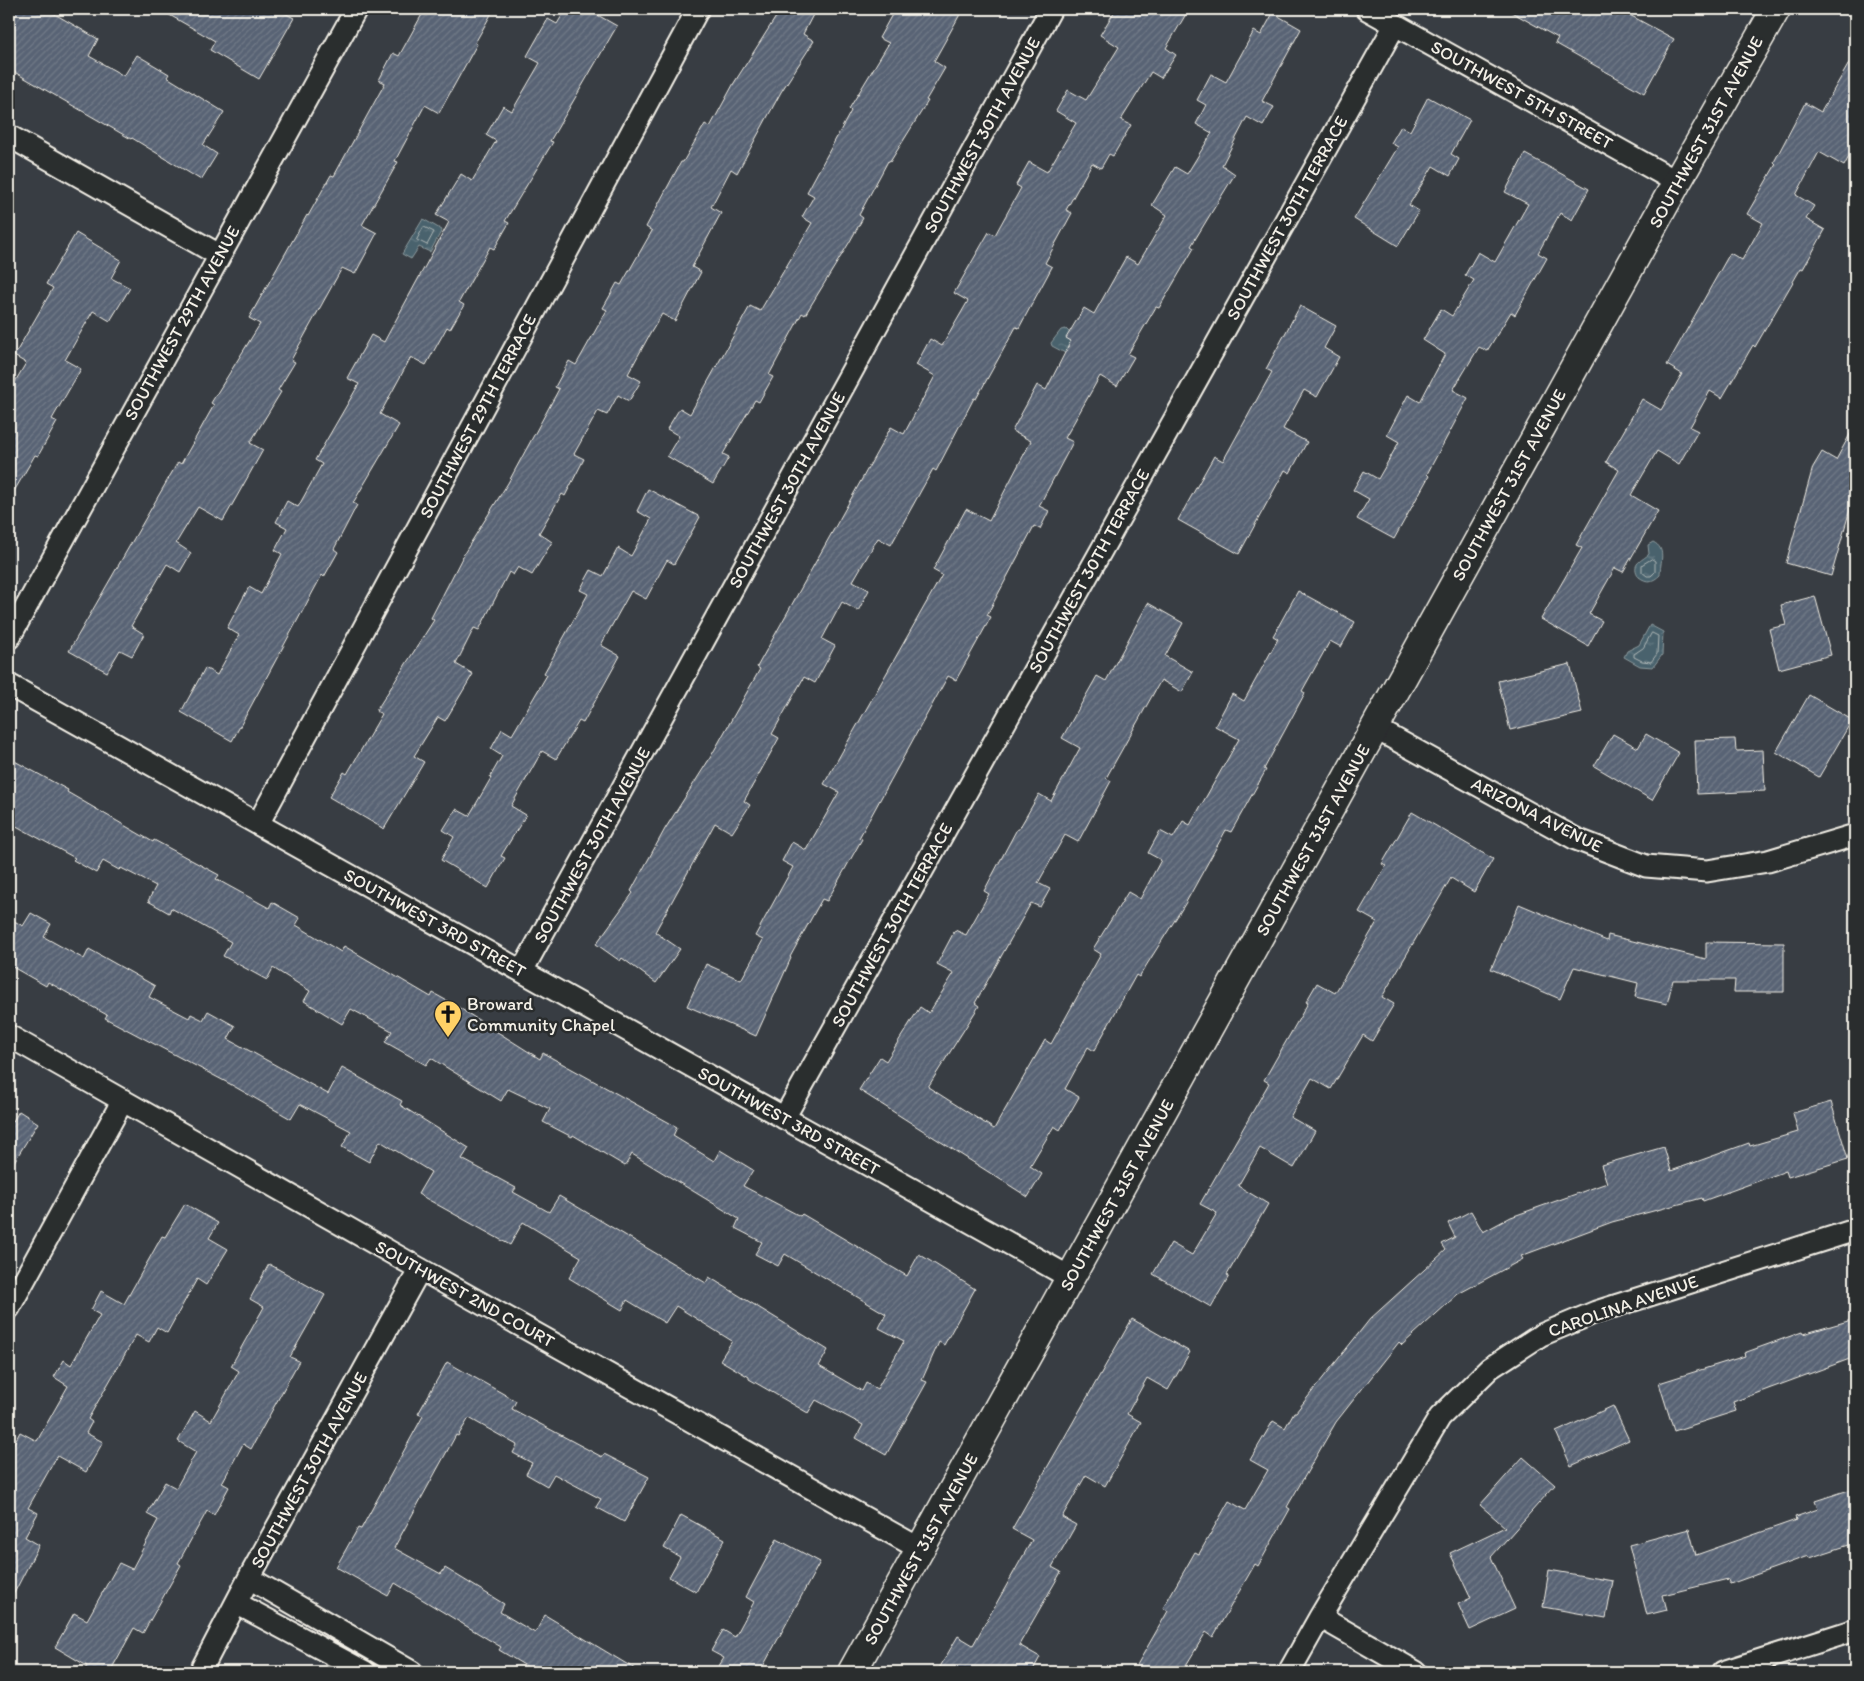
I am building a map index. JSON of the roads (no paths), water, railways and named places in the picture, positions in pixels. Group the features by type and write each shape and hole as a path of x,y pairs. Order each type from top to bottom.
{"main road":[{"name":"SOUTHWEST 31ST AVENUE","path":"852,1672 922,1550 1677,182 1776,9"}],"street":[{"name":"SOUTHWEST 29TH AVENUE","path":"9,638 356,9"},
{"name":"SOUTHWEST 29TH TERRACE","path":"258,824 698,9"},
{"name":"SOUTHWEST 30TH AVENUE","path":"522,972 1051,9"},
{"name":"SOUTHWEST 5TH STREET","path":"1367,9 1677,182"},
{"name":"SOUTHWEST 30TH TERRACE","path":"784,1118 1395,25"},
{"path":"9,136 219,255"},
{"name":"SOUTHWEST 3RD STREET","path":"9,685 1071,1278"},
{"name":"ARIZONA AVENUE","path":"1375,728 1576,839 1646,866 1707,870 1768,862 1855,835"},
{"name":"SOUTHWEST 2ND COURT","path":"9,1036 922,1550"},
{"path":"9,1308 123,1100"},
{"name":"CAROLINA AVENUE","path":"1289,1672 1440,1417 1490,1368 1541,1335 1596,1312 1855,1230"},
{"name":"SOUTHWEST 30TH AVENUE","path":"200,1672 249,1578 420,1269"},
{"path":"249,1578 412,1672"},
{"path":"236,1604 365,1672"},
{"path":"1320,1618 1416,1672"},
{"path":"1723,1672 1855,1630"}],"water":[{"path":"423,219 442,230 430,252 419,247 411,259 402,254"},
{"path":"1066,329 1071,334 1082,362 1052,346 1051,343 1061,330"},
{"path":"1653,542 1660,548 1662,556 1660,575 1655,579 1647,581 1639,577 1636,565 1649,554 1648,545"},
{"path":"1650,625 1663,632 1662,655 1653,667 1640,666 1624,657 1627,651 1639,645"}],"place":[{"name":"Broward Community Chapel","path":"448,1038"}]}
